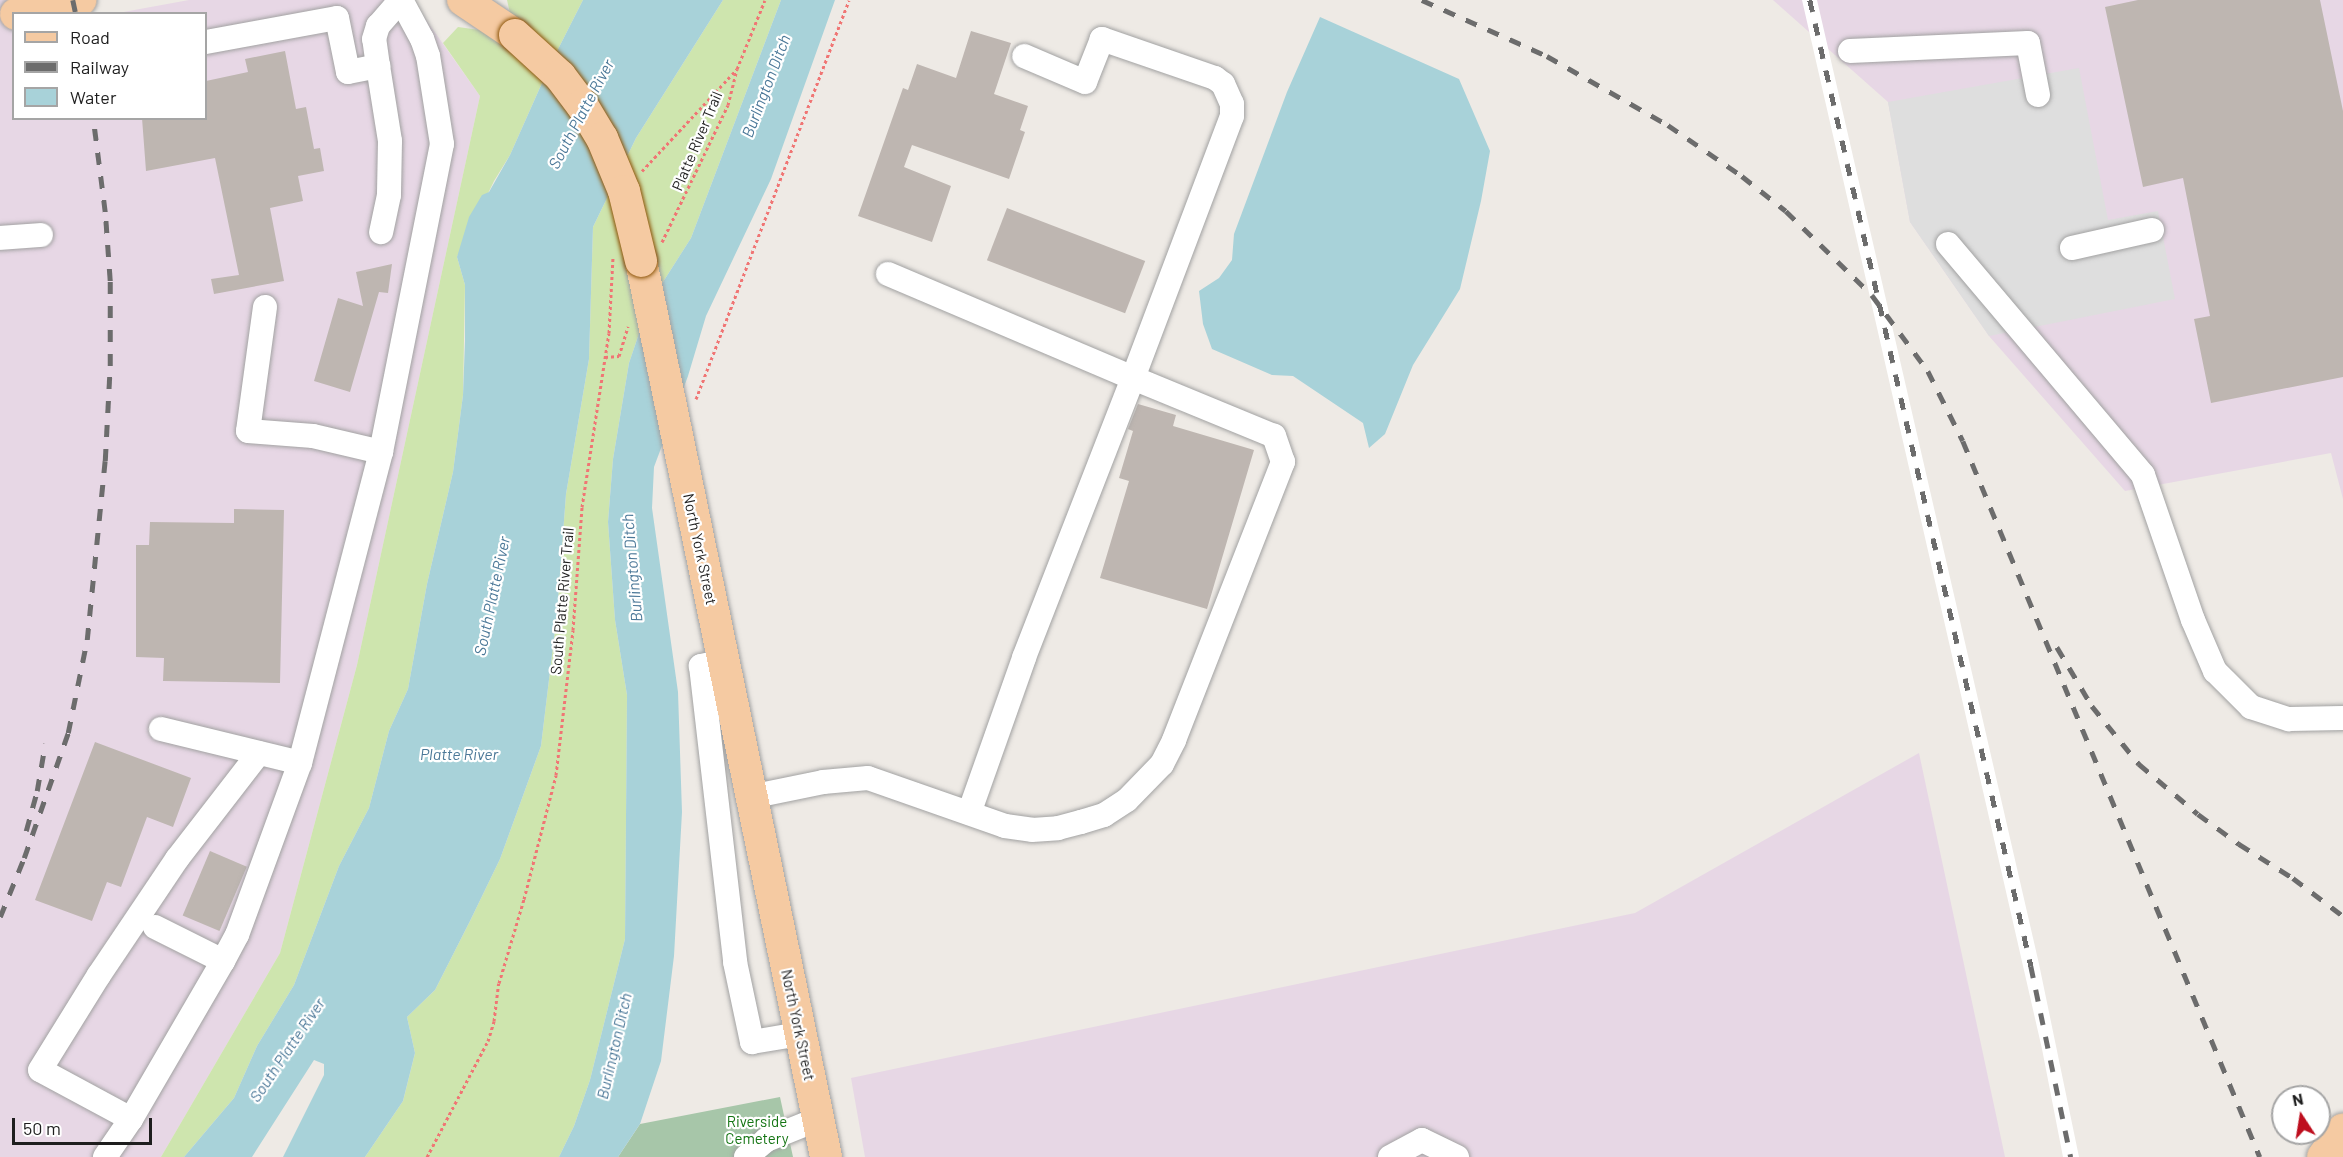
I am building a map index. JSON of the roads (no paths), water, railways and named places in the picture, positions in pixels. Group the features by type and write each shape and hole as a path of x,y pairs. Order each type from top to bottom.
{"main road":[{"path":"24,12 80,0"},
{"name":"North York Street","path":"463,0 515,35 541,56 582,105 602,138 649,255 639,313 675,428 826,1157"},
{"path":"497,0 515,35"},
{"path":"2324,1155 2343,1129"}],"lane":[{"path":"105,1157 131,1119 237,935 300,763 381,452 442,144 428,56 419,33 401,0 378,26 374,39 390,141 389,195 381,232"},
{"path":"207,42 337,18 348,72 378,66"},
{"path":"969,813 1024,658 1232,116 1232,104 1223,84 1215,78 1102,39 1093,84 1024,56"},
{"path":"1850,51 2028,43 2038,95"},
{"path":"2072,248 2152,230"},
{"path":"0,238 41,235"},
{"path":"1948,244 2143,475 2193,620 2215,671 2251,707 2289,719 2343,718"},
{"path":"750,797 823,782 868,778 1005,826 1032,830 1059,828 1104,814 1127,801 1162,764 1174,740 1283,462 1274,436 888,274"},
{"path":"266,307 248,431 313,436 381,452"},
{"path":"723,661 701,666 735,962 752,1042 800,1034"},
{"path":"161,729 300,763"},
{"path":"131,1119 40,1070 99,975 177,859 259,753"},
{"path":"155,927 223,961"},
{"path":"746,1157 766,1140 818,1119"},
{"path":"1390,1157 1422,1140 1457,1157"}],"water":[{"name":"Platte River","path":"583,0 723,0 636,138 593,227 589,359 566,494 557,613 541,746 500,859 470,921 435,990 407,1017 415,1053 403,1101 365,1157 283,1157 324,1075 324,1064 314,1060 252,1157 184,1157 234,1098 257,1046 294,985 339,866 369,808 389,731 408,689 427,584 453,472 463,395 465,341 465,285 457,257 469,217 482,195 489,192 510,155 550,65"},
{"name":"Burlington Ditch","path":"781,0 835,0 771,179 706,316 688,376 654,467 652,508 678,692 682,812 674,956 661,1061 640,1124 618,1157 559,1157 574,1126 590,1080 625,939 627,695 615,620 608,522 613,459 629,363 649,304 691,238"},
{"path":"1320,17 1459,79 1490,151 1481,201 1460,289 1413,365 1385,434 1369,448 1363,423 1293,376 1272,375 1212,349 1203,324 1199,291 1219,278 1232,260 1234,234 1287,92"}],"railway":[{"path":"73,0 76,12"},
{"path":"1422,0 1547,56 1668,125 1742,176 1786,211 1872,295 1928,371 1963,441 2260,1157"},
{"path":"1810,0 2031,966 2071,1157"},
{"path":"0,917 24,858 68,733 87,640 105,461 110,366 110,281 105,212 93,120"},
{"path":"2057,647 2092,706 2139,764 2198,814 2239,844 2293,878 2343,916"},
{"path":"26,831 37,791 45,744"}],"water label":[{"name":"South Platte River","path":"581,114"},
{"name":"South Platte River","path":"492,596"},
{"name":"South Platte River","path":"287,1050"}],"park label":[{"name":"Riverside Cemetery","path":"757,1130"}]}
